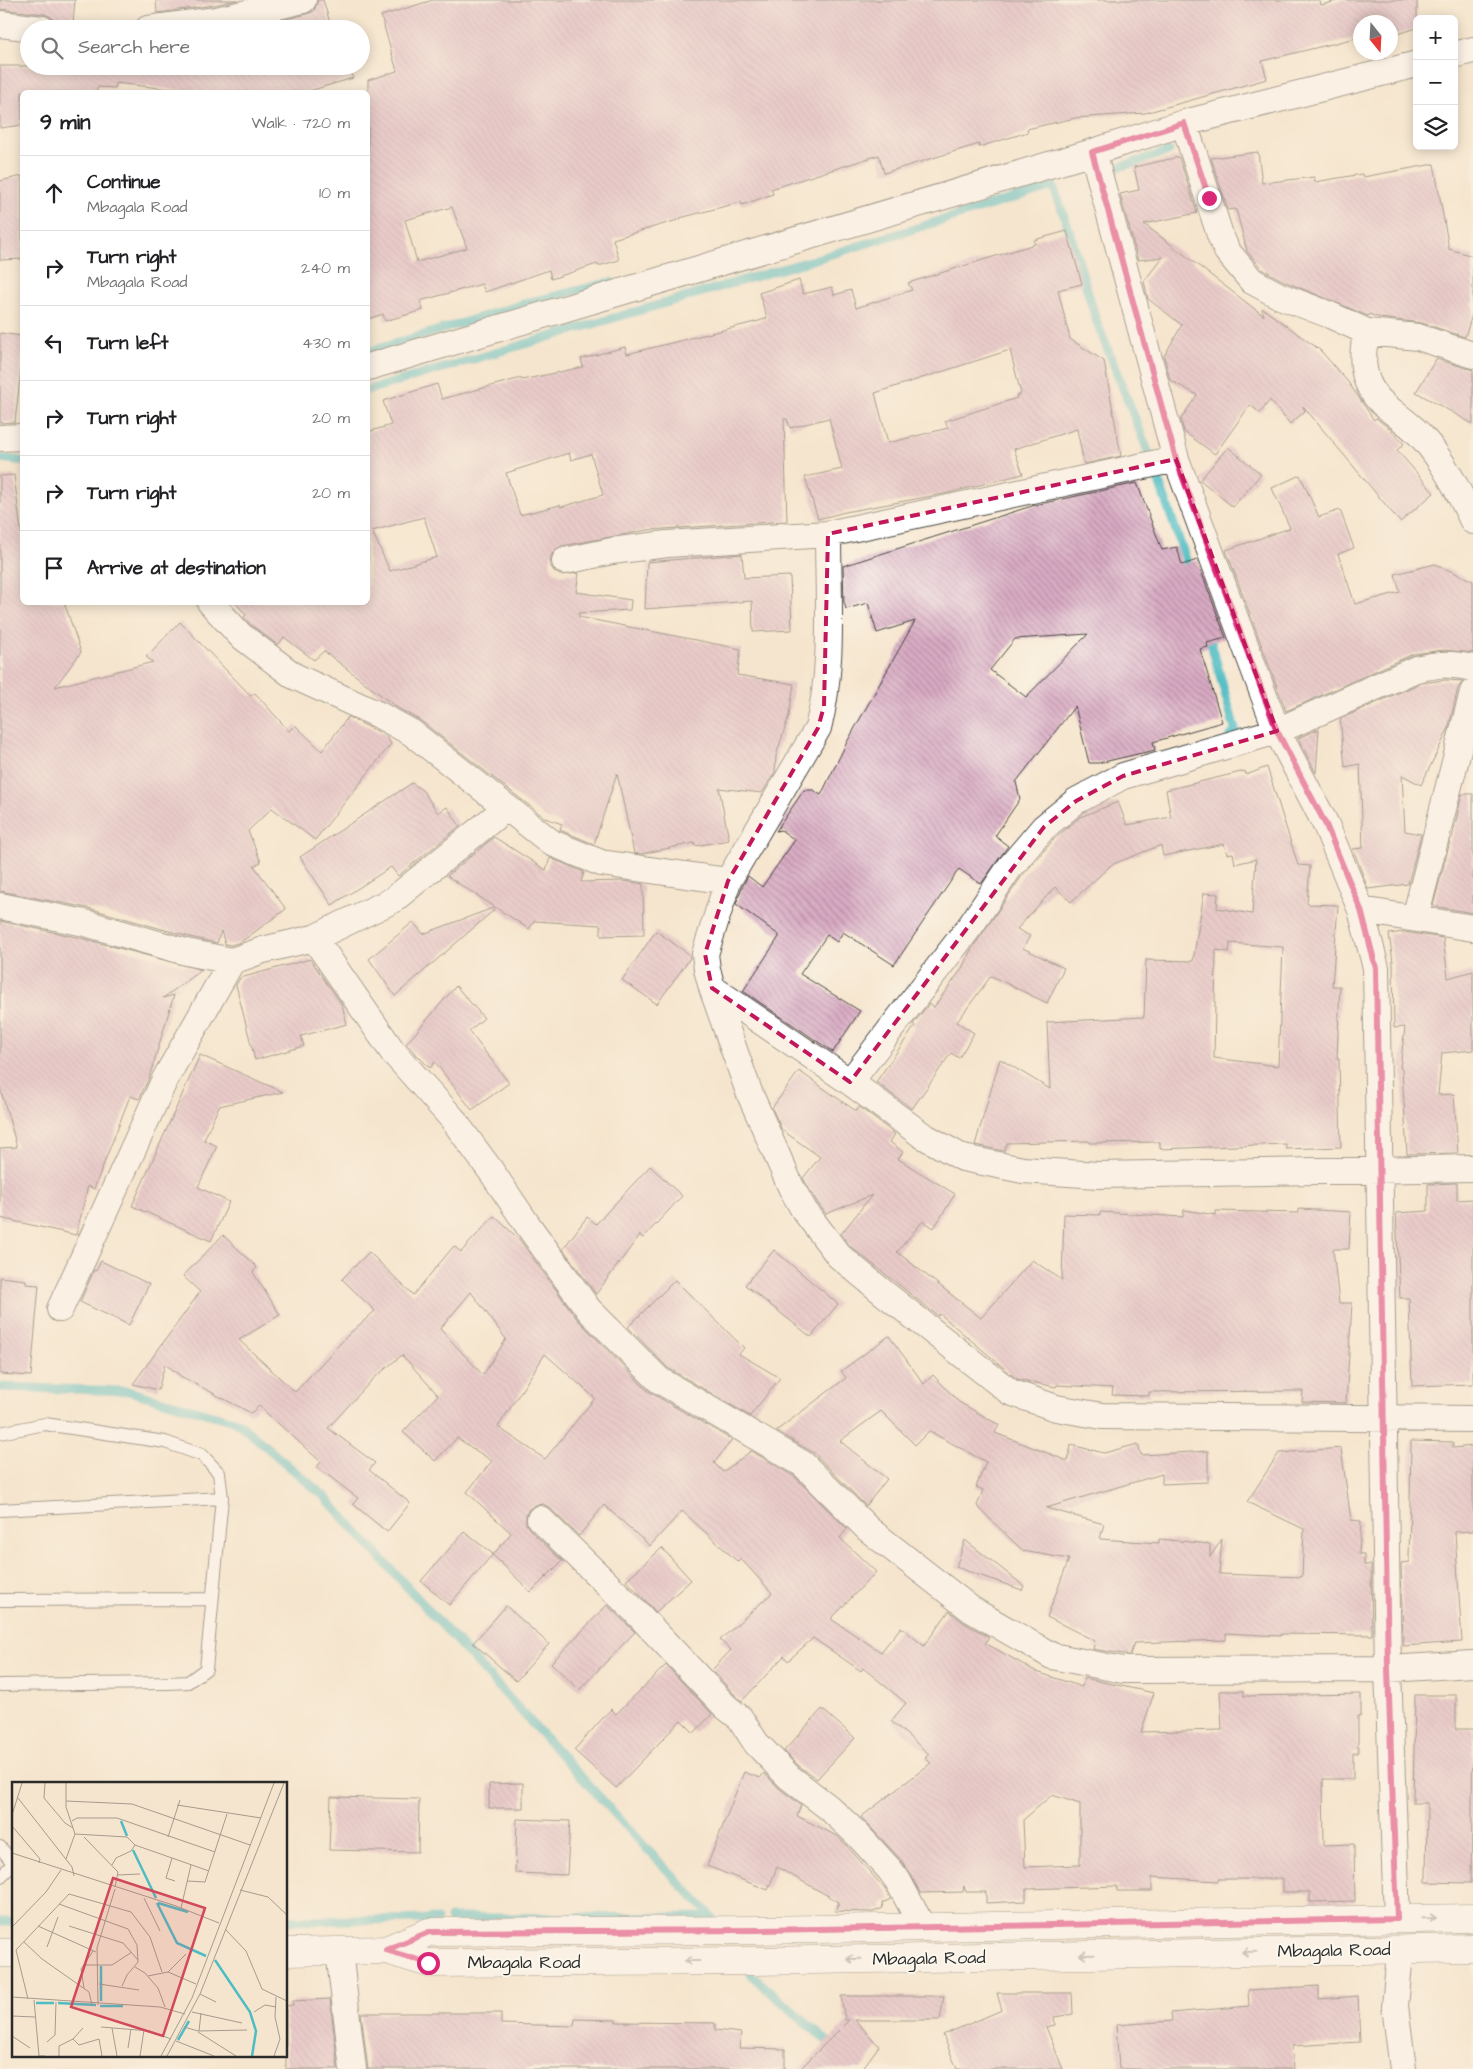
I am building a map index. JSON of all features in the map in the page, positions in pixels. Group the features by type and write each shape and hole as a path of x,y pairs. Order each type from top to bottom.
{"street":[{"path":"217,20 297,1"},
{"path":"0,24 20,26"},
{"path":"1458,53 1473,50"},
{"path":"370,365 1092,152 1184,123 1413,65"},
{"path":"1184,123 1220,235 1227,251 1252,281 1280,296 1330,315 1367,332 1418,337 1473,355"},
{"path":"1092,152 1176,459 1277,731 1326,825 1361,910 1376,968 1388,1669 1397,1919"},
{"path":"1367,332 1362,348 1362,364 1368,382 1380,402 1420,435 1444,468 1473,521"},
{"path":"0,438 20,437"},
{"path":"565,561 612,551 667,544 828,534 1176,459"},
{"path":"828,534 827,677 824,706 818,728 728,881 705,954 712,988 749,1092 791,1187 804,1210 839,1256 885,1294 1010,1392 1056,1408 1102,1416 1473,1419"},
{"path":"213,605 240,636 294,676 379,714 412,733 552,843 601,863 728,881"},
{"path":"850,1082 971,925 1010,867 1050,822 1076,801 1123,776 1277,731 1416,669 1434,665 1454,664 1473,668"},
{"path":"1416,918 1473,692"},
{"path":"0,906 85,924 186,952 232,961 264,950 314,938 393,900 506,808"},
{"path":"1361,910 1473,928"},
{"path":"314,938 393,1052 452,1118 492,1171 529,1227 589,1310 659,1380 803,1464 868,1529 972,1610 1052,1656 1123,1670 1388,1669 1473,1664"},
{"path":"60,1309 165,1079 232,961"},
{"path":"712,988 850,1082 922,1136 963,1158 1023,1170 1098,1175 1473,1168"},
{"path":"540,1519 636,1612 726,1707 740,1718 756,1743 789,1777 828,1807 857,1834 898,1881 924,1928"},
{"name":"Mbagala Road","path":"386,1950 429,1932 924,1928 1473,1918"},
{"name":"Mbagala Road","path":"288,1952 386,1950 428,1963 438,1963 776,1960 1473,1948"},
{"path":"1396,1949 1399,1964 1395,2006 1404,2069"},
{"path":"339,1951 353,2069"}],"lane":[{"path":"0,1434 45,1424 165,1442 202,1455 219,1473 222,1498 206,1670 188,1682 0,1685"},
{"path":"0,1510 222,1498"},
{"path":"0,1600 212,1598"},
{"path":"0,1847 12,1862"},
{"path":"0,1877 12,1864"}],"highlighted area":[{"path":"1176,459 1277,731 1123,776 1076,801 1044,827 850,1082 712,988 705,954 728,881 818,728 824,706 828,534"}],"building":[{"path":"0,0 75,0 73,20 54,20 44,14 0,9"},
{"path":"156,0 237,0 157,13"},
{"path":"318,0 323,0 329,20 283,20 307,14 314,11"},
{"path":"433,0 1320,0 1321,5 1341,0 1417,0 1417,15 1413,15 1413,29 1398,34 1398,15 1353,15 1353,39 1262,61 1267,79 1145,113 1075,118 1027,129 1028,132 979,147 979,144 884,173 879,155 771,189 773,194 742,205 741,202 680,218 613,239 619,260 598,266 597,264 551,279 549,270 485,292 482,284 420,301 423,310 385,321 383,314 370,318 370,90 368,90 368,80 397,71 381,16","holes":["452,207 467,248 417,262 405,220"]},
{"path":"0,66 20,66 20,75 352,75 353,78 313,90 178,90 115,83 115,88 97,87 97,90 20,90 20,125 0,128"},
{"path":"1258,152 1262,183 1314,177 1315,182 1362,174 1363,177 1434,164 1449,249 1473,256 1473,312 1465,337 1422,323 1380,318 1369,314 1368,316 1286,282 1262,269 1247,251 1236,209 1228,210 1211,158"},
{"path":"1179,157 1197,213 1144,224 1264,316 1262,308 1320,350 1348,382 1374,420 1376,418 1390,429 1404,444 1397,450 1434,493 1400,522 1303,406 1305,411 1290,424 1270,400 1260,413 1250,405 1215,454 1184,432 1181,419 1197,395 1170,380 1164,356 1182,325 1148,299 1144,281 1163,257 1138,260 1120,194 1139,190 1134,167"},
{"path":"20,176 20,259 0,260 0,181"},
{"path":"1067,231 1082,284 1058,290 1070,339 1104,361 1121,456 1084,464 1077,429 1014,449 1023,474 948,493 845,512 818,519 805,477 842,469 829,418 790,428 787,419 784,419 787,521 648,530 562,546 555,550 551,556 550,565 560,575 579,573 576,592 631,600 630,610 579,613 579,617 741,649 737,675 794,684 789,715 776,756 775,772 762,793 719,788 729,840 695,846 694,843 641,854 634,853 617,773 594,844 560,830 562,824 545,818 421,721 396,707 324,651 314,660 284,637 278,645 250,624 244,617 246,615 238,605 370,605 370,431 391,425 383,401 437,384 442,399 521,378 522,380 583,367 581,359 625,347 627,354 759,321 767,318 759,293 799,280 803,294 832,287 834,295 851,290 856,308 912,290 908,283 1035,244 1034,240","holes":["1010,350 1021,394 1016,396 1017,398 945,421 948,428 888,443 875,393","569,453 571,460 591,454 603,495 561,507 560,505 520,515 506,473","424,517 437,557 390,571 372,531"]},
{"path":"0,333 20,336 20,378 15,422 0,423"},
{"path":"1436,359 1473,370 1473,424 1416,392"},
{"path":"1228,447 1261,474 1233,507 1200,480"},
{"path":"14,475 20,523 20,605 65,605 81,652 55,687 153,662 146,657 180,622 251,696 255,693 289,731 295,725 322,751 348,717 385,735 391,744 315,840 272,808 248,831 261,862 254,866 286,909 241,942 231,945 225,944 221,931 217,943 88,908 0,891 0,476"},
{"path":"1300,475 1319,517 1340,510 1354,548 1338,554 1355,604 1400,592 1395,574 1435,564 1473,581 1473,653 1444,650 1413,654 1286,711 1226,550 1290,528 1272,488"},
{"path":"1137,483 1162,550 1177,547 1182,565 1197,560 1226,638 1207,643 1208,647 1200,649 1222,722 1153,742 1155,750 1099,763 1089,763 1075,706 1016,782 1020,799 995,836 1008,846 981,884 959,869 894,965 843,932 837,942 827,935 800,974 860,1011 833,1052 743,991 779,935 736,904 748,876 762,887 795,840 781,830 776,831 804,790 813,790 821,795 847,742 915,621 877,633 868,603 846,609 844,602 843,566 1035,505","holes":["1088,634 1026,697 990,670 1015,639"]},
{"path":"742,554 744,578 790,576 792,630 753,632 752,601 645,609 647,562"},
{"path":"1445,680 1463,681 1458,688 1448,730 1421,785 1402,775 1405,831 1421,834 1408,884 1368,889 1353,849 1363,848 1360,764 1345,767 1340,719 1421,683"},
{"path":"1319,729 1316,773 1298,738"},
{"path":"1267,767 1298,865 1310,866 1307,904 1338,905 1332,986 1340,986 1337,1059 1339,1059 1341,1147 1286,1149 1286,1144 1160,1149 1160,1142 1089,1143 1089,1141 1007,1143 1004,1151 975,1145 1000,1059 1050,1089 1047,1022 1144,1017 1146,960 1193,961 1204,893 1218,894 1217,908 1252,914 1256,859 1235,864 1233,853 1227,854 1224,844 1163,856 1161,845 1111,865 1071,902 1055,887 1017,929 1030,936 1023,948 1064,968 1047,1003 991,976 957,1022 974,1033 959,1058 951,1053 912,1109 876,1082 915,1026 913,1024 929,1004 934,1007 961,970 971,950 1022,876 1055,838 1080,817 1118,802 1127,825 1171,817 1166,790 1245,771 1246,775","holes":["1230,943 1283,947 1278,1066 1214,1058 1216,950 1229,952"]},
{"path":"412,783 423,791 438,813 447,807 460,826 398,876 391,867 332,905 300,857"},
{"path":"1462,794 1473,794 1473,913 1433,906"},
{"path":"494,837 546,870 550,858 584,872 581,882 623,881 643,884 644,935 601,936 601,925 534,921 529,929 447,876"},
{"path":"493,908 494,910 395,996 369,959 413,922 423,934"},
{"path":"0,921 81,938 202,970 163,998 174,995 149,1078 139,1099 130,1096 94,1189 88,1186 76,1235 0,1218 0,1148 17,1147 0,1087"},
{"path":"656,931 690,955 690,958 657,1004 622,980"},
{"path":"1404,932 1443,938 1448,978 1473,971 1473,1050 1442,1053 1438,1095 1454,1094 1458,1153 1407,1154 1402,1069 1400,1068 1405,1027 1394,1028 1393,962 1389,934"},
{"path":"310,959 342,1005 347,1024 301,1036 304,1046 255,1060 236,985 240,978"},
{"path":"456,986 484,1018 469,1031 509,1083 472,1110 435,1062 430,1068 406,1044"},
{"path":"200,1055 283,1092 219,1106 204,1140 217,1146 198,1187 229,1202 211,1241 132,1206"},
{"path":"799,1071 856,1111 859,1107 895,1134 890,1142 903,1152 898,1159 955,1194 934,1228 923,1221 897,1252 981,1318 1032,1260 1062,1280 1064,1214 1100,1215 1100,1212 1183,1217 1184,1210 1216,1215 1216,1211 1299,1213 1299,1209 1351,1212 1349,1249 1333,1249 1339,1303 1352,1303 1346,1403 1302,1402 1303,1391 1149,1392 1149,1396 1112,1395 1113,1388 1057,1385 1056,1387 1017,1379 940,1314 938,1316 850,1246 841,1234 872,1195 826,1214 817,1202 803,1178 820,1157 782,1130 772,1108"},
{"path":"650,1166 682,1196 643,1238 640,1235 596,1294 563,1249 587,1217 596,1224"},
{"path":"1457,1183 1457,1200 1473,1199 1473,1384 1412,1386 1409,1298 1400,1298 1396,1213 1428,1211 1428,1184"},
{"path":"494,1216 519,1239 578,1320 648,1391 732,1440 714,1463 723,1472 751,1451 794,1476 847,1529 840,1538 876,1572 831,1619 881,1652 901,1627 924,1646 949,1611 964,1623 989,1637 985,1643 1037,1672 1082,1687 1084,1678 1154,1693 1141,1732 1222,1730 1220,1691 1244,1691 1244,1696 1361,1694 1361,1716 1358,1716 1358,1753 1353,1753 1353,1779 1323,1779 1324,1845 1354,1844 1355,1901 1310,1902 1310,1892 1283,1892 1283,1879 1218,1879 1218,1881 1152,1877 1152,1891 1117,1891 1117,1886 1026,1889 1026,1901 986,1903 986,1892 966,1892 964,1886 963,1892 921,1893 902,1861 861,1817 931,1763 925,1758 929,1754 891,1721 906,1703 863,1668 861,1671 813,1638 788,1661 784,1656 742,1701 736,1696 712,1670 731,1650 720,1640 772,1593 741,1559 738,1562 682,1511 650,1546 604,1505 579,1536 550,1508 543,1504 535,1505 529,1509 526,1515 526,1524 562,1561 531,1592 493,1555 511,1533 467,1492 492,1461 457,1438 435,1461 403,1432 438,1395 402,1355 373,1379 328,1428 375,1463 369,1470 410,1503 387,1532 353,1504 358,1498 317,1467 321,1462 259,1406 251,1413 182,1377 165,1364 158,1390 133,1384 200,1292 183,1276 223,1235 257,1267 253,1272 280,1315 239,1340 295,1392 350,1333 375,1311 342,1279 369,1252 413,1295 454,1246 461,1252","holes":["471,1292 506,1339 483,1375 440,1329","545,1354 595,1398 545,1459 498,1427","1052,1795 1080,1804 1080,1865 1025,1867 1023,1820"]},
{"path":"774,1250 838,1304 811,1337 745,1285"},
{"path":"101,1261 149,1284 129,1325 80,1302 94,1270 96,1271"},
{"path":"0,1277 26,1280 26,1284 39,1285 31,1376 0,1374"},
{"path":"675,1280 744,1348 739,1354 780,1378 750,1416 668,1368 628,1327"},
{"path":"889,1336 924,1384 933,1375 959,1402 999,1425 995,1433 1068,1461 1071,1445 1104,1453 1138,1444 1141,1455 1208,1451 1208,1482 1162,1484 1162,1474 1046,1508 1104,1524 1100,1539 1159,1543 1159,1539 1210,1544 1210,1557 1222,1539 1219,1574 1302,1577 1304,1529 1247,1502 1279,1453 1341,1448 1351,1520 1361,1521 1359,1554 1364,1554 1364,1565 1371,1565 1372,1635 1281,1634 1281,1636 1226,1633 1226,1640 1134,1643 1130,1655 1093,1649 1095,1641 1047,1617 1069,1559 1023,1551 977,1506 983,1490 976,1487 986,1462 929,1431 915,1445 881,1411 840,1441 887,1479 866,1506 814,1453 776,1431 846,1378 841,1371"},
{"path":"1411,1441 1453,1442 1453,1448 1473,1446 1473,1531 1455,1532 1462,1642 1403,1646 1401,1563 1409,1562"},
{"path":"464,1532 493,1554 449,1605 421,1581"},
{"path":"965,1540 1024,1586 1022,1590 956,1567"},
{"path":"662,1548 691,1580 656,1612 626,1580"},
{"path":"607,1605 635,1632 579,1690 551,1663"},
{"path":"506,1606 549,1644 516,1681 473,1643"},
{"path":"666,1665 712,1714 694,1733 681,1720 616,1788 574,1750 611,1709 616,1714"},
{"path":"1415,1695 1456,1695 1456,1729 1473,1729 1471,1883 1426,1882 1427,1803 1413,1803"},
{"path":"822,1709 855,1738 817,1779 799,1766 784,1751"},
{"path":"744,1772 760,1778 764,1773 780,1789 801,1805 797,1816 837,1836 885,1889 891,1899 882,1903 883,1908 873,1912 835,1911 839,1902 777,1867 768,1890 707,1866"},
{"path":"523,1783 523,1808 489,1808 489,1784"},
{"path":"331,1797 419,1799 418,1852 329,1850"},
{"path":"517,1819 570,1821 567,1875 515,1873"},
{"path":"1319,1986 1319,1999 1358,1996 1360,2042 1292,2046 1294,2069 1119,2069 1116,2025 1172,2021 1171,2013 1249,2006 1248,1990"},
{"path":"997,1993 1072,1993 1073,2014 1054,2017 1055,2025 1046,2027 1063,2069 957,2069 943,2035 1002,2010"},
{"path":"841,1996 944,1996 940,2020 855,2020 879,2046 862,2069 800,2069 849,2020 845,2020"},
{"path":"330,1999 338,2069 286,2069 286,2056 288,2056 288,2006 293,2005 293,2001"},
{"path":"361,2013 501,2013 501,2024 574,2026 575,2019 616,2020 616,2022 715,2023 715,2030 741,2033 739,2048 785,2049 785,2069 368,2069"}],"waterway":[{"path":"1107,171 1169,151"},
{"path":"370,389 826,256 1053,186 1069,229 1096,320 1153,464 1191,574"},
{"path":"370,351 530,302 611,282"},
{"path":"0,458 20,461"},
{"path":"1208,632 1236,733 1230,736"},
{"path":"0,1387 128,1391 237,1422 324,1496 648,1850 712,1917"},
{"path":"450,1918 709,1917"},
{"path":"288,1921 437,1919"},
{"path":"0,1922 12,1922"},
{"path":"750,1974 836,2049"}],"route":[{"path":"428,1963 386,1950 429,1932 758,1930 1397,1919 1388,1669 1376,968 1361,910 1326,825 1277,731 1176,459 1092,152 1184,123 1209,198"}]}
